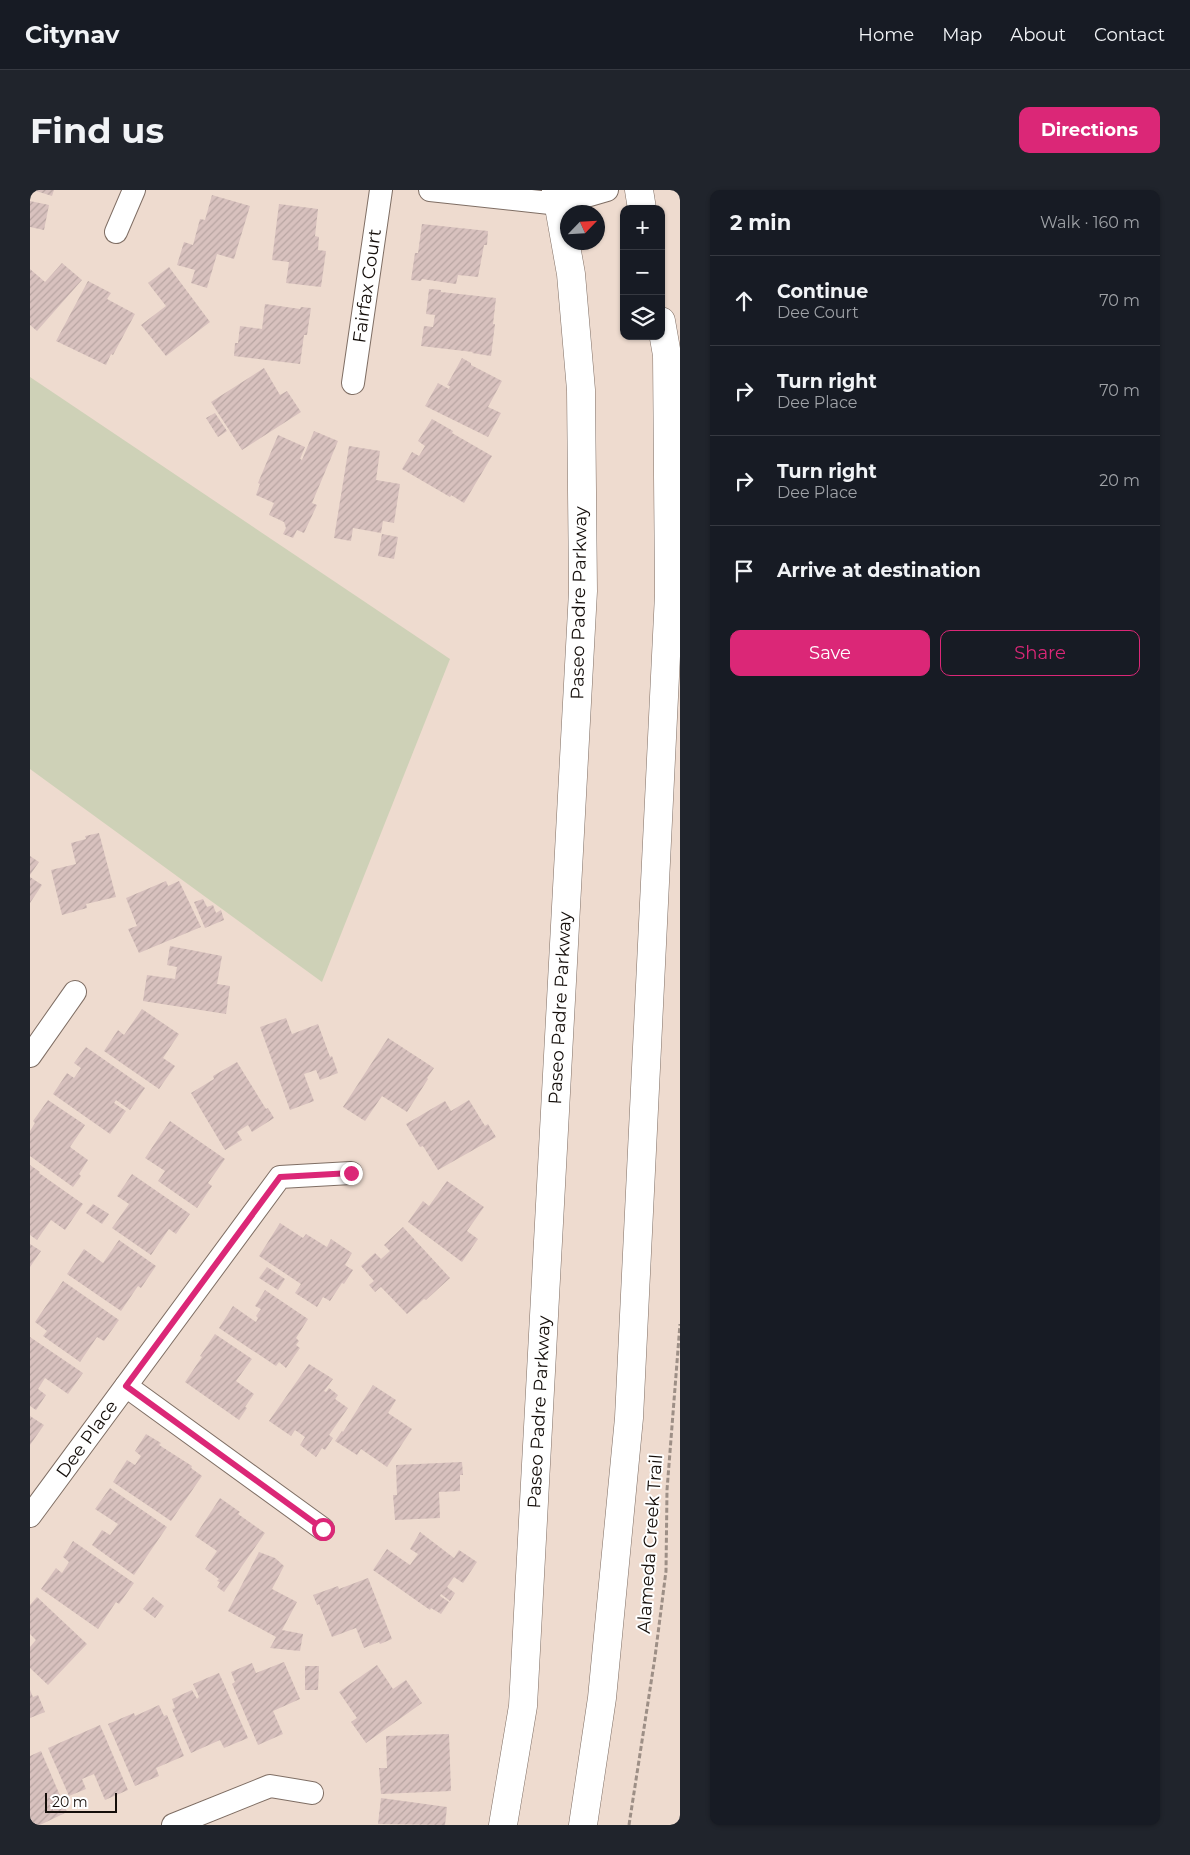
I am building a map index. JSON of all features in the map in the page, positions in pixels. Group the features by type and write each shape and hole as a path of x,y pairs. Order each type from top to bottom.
{"main road":[{"path":"639,190 641,205"},
{"name":"Paseo Padre Parkway","path":"503,1825 523,1706 583,591 581,390 571,274 558,197"},
{"path":"582,1825 602,1698 629,1418 670,594 667,355 664,340"}],"street":[{"path":"116,232 134,190"},
{"name":"Fairfax Court","path":"353,383 380,190"},
{"path":"430,190 558,197 606,190"},
{"path":"30,1056 75,992"},
{"name":"Dee Place","path":"30,1516 280,1177 351,1173"},
{"path":"126,1386 323,1529"},
{"path":"173,1825 270,1786 312,1793"}],"path":[{"name":"Alameda Creek Trail","path":"629,1825 656,1657 666,1571 667,1490 680,1324"}],"green space":[{"path":"30,377 450,659 322,982 30,769"}],"building":[{"path":"33,190 54,190 52,196"},
{"path":"212,195 250,206 234,259 217,254 207,288 191,283 195,270 177,265 184,242 193,245 200,219 205,220"},
{"path":"30,201 49,205 44,230 30,227"},
{"path":"279,204 318,209 315,236 319,237 318,250 326,251 321,287 286,283 289,262 272,260"},
{"path":"422,224 488,231 487,245 484,245 478,277 458,275 456,284 422,279 421,281 411,280 415,253 418,253"},
{"path":"62,263 82,280 37,331 30,325 30,269 45,282"},
{"path":"169,267 210,322 166,356 141,325 166,306 148,283"},
{"path":"88,281 111,293 107,299 135,314 106,365 56,341"},
{"path":"429,289 496,298 491,356 421,346 424,326 433,327 435,315 426,314"},
{"path":"265,304 300,309 301,307 311,308 307,335 304,335 300,364 234,356 235,343 238,343 240,326 262,329"},
{"path":"462,358 471,363 471,365 502,381 488,407 501,413 488,437 425,406 438,383 449,389 450,386 447,385"},
{"path":"264,368 280,395 287,391 301,412 242,450 211,402"},
{"path":"215,413 227,431 218,437 206,418"},
{"path":"432,419 492,456 464,503 402,469 412,452 419,456 425,446 418,441"},
{"path":"314,431 338,441 312,503 317,505 304,533 297,530 293,538 283,534 286,528 284,522 269,515 274,503 256,495 260,484 258,483 278,435 305,447 300,459 302,460"},
{"path":"349,446 380,451 376,480 400,484 394,523 383,521 381,533 353,528 351,541 334,538"},
{"path":"382,534 398,537 394,559 378,556"},
{"path":"99,833 116,897 86,904 87,908 62,915 51,870 76,864 71,843 86,839 85,836"},
{"path":"30,856 39,862 30,875"},
{"path":"30,877 42,885 30,903"},
{"path":"166,881 168,886 179,881 201,927 139,953 128,929 137,926 126,898"},
{"path":"203,899 207,907 213,905 216,913 221,910 224,920 205,928 194,902"},
{"path":"170,946 222,956 217,984 230,986 226,1014 143,1001 147,975 175,979 177,967 167,965"},
{"path":"142,1009 179,1034 163,1058 175,1066 159,1089 104,1051 118,1030 124,1035"},
{"path":"286,1018 292,1034 318,1024 338,1073 320,1080 316,1070 304,1074 314,1101 290,1110 260,1027"},
{"path":"388,1038 434,1068 407,1112 382,1096 365,1121 343,1107"},
{"path":"86,1047 145,1088 130,1110 116,1100 114,1103 126,1111 110,1134 53,1094 67,1073 74,1078 81,1068 74,1063"},
{"path":"237,1062 266,1109 268,1108 274,1118 252,1132 248,1125 237,1132 242,1140 225,1150 191,1093 214,1079 213,1076"},
{"path":"48,1100 85,1125 70,1147 88,1160 79,1174 81,1176 73,1187 30,1156 30,1131 35,1123 33,1121"},
{"path":"469,1100 485,1126 488,1124 496,1137 438,1170 423,1146 420,1147 406,1124 445,1101 451,1111"},
{"path":"170,1121 225,1159 208,1183 212,1186 197,1208 158,1181 165,1171 145,1158"},
{"path":"30,1165 83,1204 65,1230 51,1220 37,1240 30,1235"},
{"path":"132,1174 190,1214 176,1234 169,1229 151,1255 112,1228 129,1204 117,1196"},
{"path":"447,1181 484,1207 467,1231 478,1239 462,1262 408,1222 423,1201 429,1206"},
{"path":"93,1204 109,1214 102,1224 86,1213"},
{"path":"280,1223 303,1238 306,1234 327,1247 331,1239 352,1253 345,1265 353,1270 330,1301 323,1297 317,1307 295,1293 301,1284 259,1256"},
{"path":"403,1227 450,1278 407,1314 381,1287 375,1292 369,1285 374,1281 361,1266 375,1253 381,1259 390,1251 384,1245"},
{"path":"119,1240 156,1266 141,1288 138,1286 121,1311 67,1274 84,1249 103,1263"},
{"path":"30,1244 41,1251 30,1267"},
{"path":"267,1267 285,1279 278,1290 259,1278"},
{"path":"63,1281 119,1320 104,1341 97,1337 80,1362 43,1336 47,1331 35,1322"},
{"path":"265,1290 308,1319 296,1338 299,1341 296,1345 300,1348 286,1368 279,1362 276,1366 219,1328 233,1306 256,1322 258,1318 256,1316 261,1309 255,1306"},
{"path":"215,1334 252,1359 236,1381 254,1394 239,1420 185,1382"},
{"path":"30,1337 83,1373 68,1394 45,1378 38,1389 46,1395 36,1410 30,1406"},
{"path":"309,1364 333,1379 324,1391 326,1392 329,1388 338,1395 335,1399 348,1408 329,1435 333,1438 325,1450 322,1448 316,1457 300,1445 305,1437 295,1430 291,1436 269,1421"},
{"path":"373,1385 396,1400 388,1413 412,1429 387,1467 361,1449 357,1455 335,1441 343,1432"},
{"path":"30,1416 44,1425 30,1445"},
{"path":"146,1434 161,1443 159,1445 192,1466 191,1468 202,1476 171,1521 113,1482 127,1460 135,1465 141,1456 135,1451"},
{"path":"462,1462 463,1475 460,1475 460,1491 439,1492 440,1518 395,1520 393,1495 397,1495 396,1465"},
{"path":"110,1488 167,1527 134,1575 92,1545 102,1530 110,1535 118,1524 95,1509"},
{"path":"220,1498 240,1512 238,1514 265,1533 224,1592 217,1587 220,1582 217,1581 219,1579 205,1569 217,1551 195,1536"},
{"path":"420,1532 454,1558 459,1550 477,1562 463,1583 454,1577 447,1587 455,1593 450,1601 441,1594 440,1596 449,1602 441,1614 431,1608 430,1610 373,1570 387,1549 410,1565 418,1554 410,1549"},
{"path":"73,1541 134,1583 119,1604 116,1602 98,1629 41,1589 56,1568 62,1573 69,1562 63,1557"},
{"path":"259,1552 275,1558 284,1566 272,1589 297,1602 282,1630 303,1634 300,1651 270,1648 276,1637 228,1611"},
{"path":"368,1578 392,1639 364,1648 356,1628 332,1637 319,1604 317,1605 313,1595 338,1586 339,1589"},
{"path":"37,1597 87,1644 48,1685 30,1668 30,1647 36,1640 30,1634 30,1605"},
{"path":"153,1597 164,1606 155,1618 143,1609"},
{"path":"284,1662 300,1699 273,1711 283,1734 258,1745 232,1684 235,1682 231,1672 252,1663 256,1673"},
{"path":"377,1665 393,1689 406,1680 422,1703 366,1743 351,1722 357,1718 339,1692"},
{"path":"305,1666 319,1666 318,1690 305,1690"},
{"path":"219,1673 248,1738 224,1748 220,1740 191,1753 172,1709 175,1708 172,1699 192,1690 197,1699 199,1697 193,1684"},
{"path":"30,1690 33,1697 38,1695 45,1712 30,1718"},
{"path":"159,1705 164,1716 167,1715 184,1756 156,1768 159,1776 135,1786 108,1724 134,1713 135,1716"},
{"path":"100,1725 128,1790 105,1800 94,1774 82,1779 86,1789 69,1796 48,1748"},
{"path":"449,1734 451,1791 381,1794 379,1768 387,1768 386,1736"},
{"path":"41,1751 67,1812 40,1825 30,1825 30,1756"},
{"path":"381,1798 447,1807 445,1825 378,1824"}],"route":[{"path":"323,1529 126,1386 280,1177 351,1173"}]}
